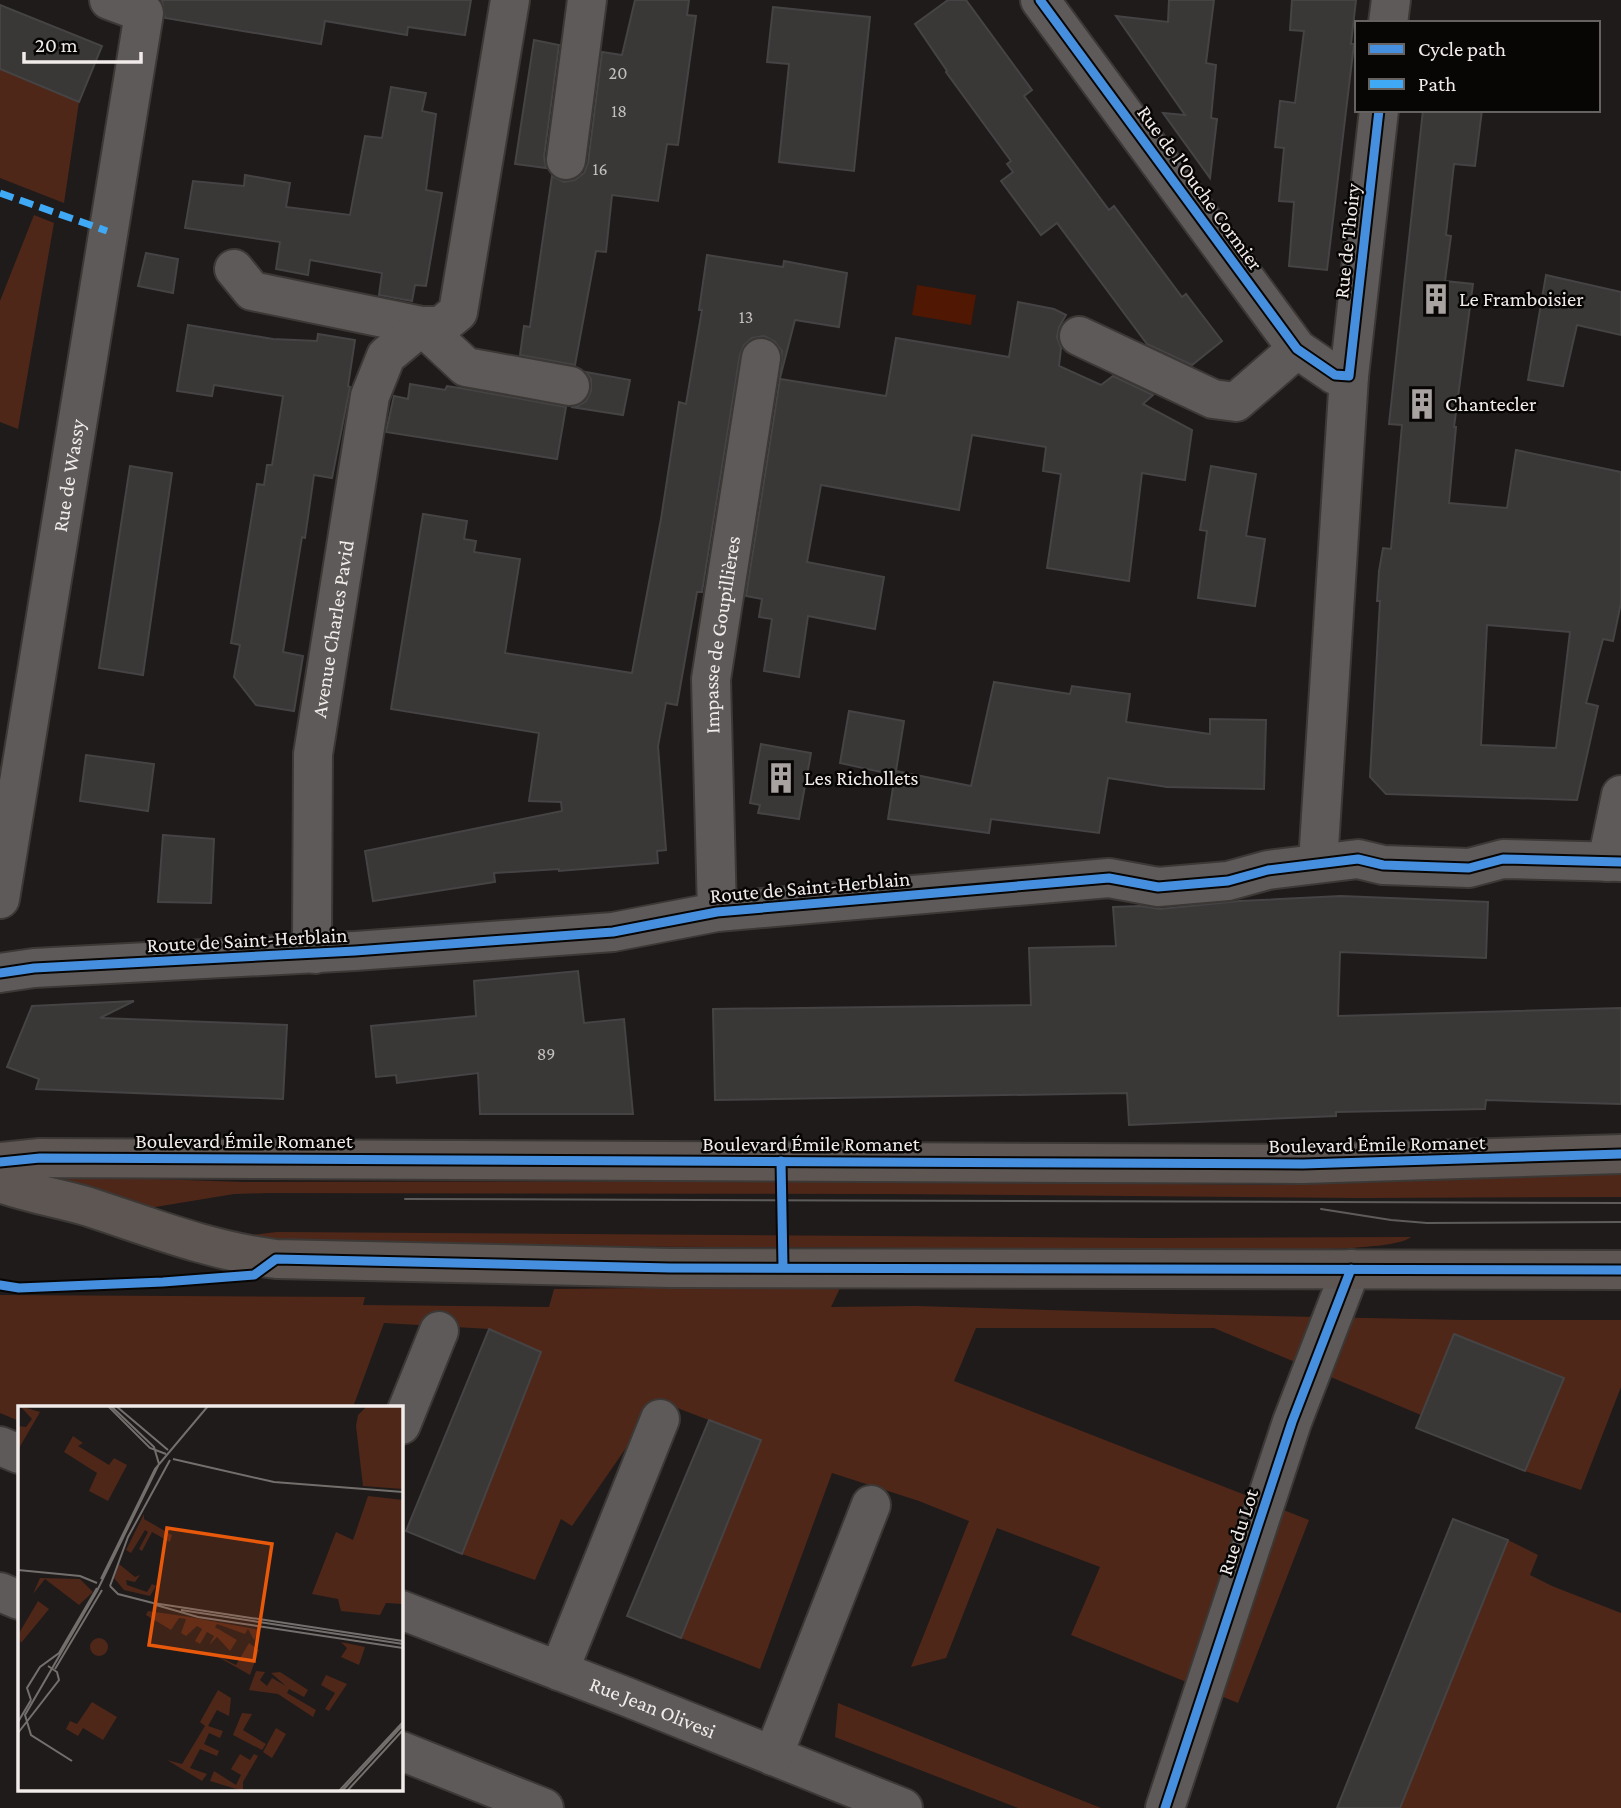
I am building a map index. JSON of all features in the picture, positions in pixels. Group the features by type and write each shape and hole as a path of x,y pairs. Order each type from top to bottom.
{"main road":[{"name":"Boulevard Émile Romanet","path":"0,1162 40,1157 1303,1164 1621,1154"},
{"path":"0,1183 84,1206 200,1244 241,1255 276,1259 670,1268 1621,1270"}],"street":[{"name":"Rue de Wassy","path":"0,899 66,478 144,13 109,0"},
{"name":"Avenue Charles Pavid","path":"234,269 253,291 422,326 441,326 458,312 510,0"},
{"path":"566,160 587,0"},
{"name":"Rue de l'Ouche Cormier","path":"1040,0 1297,349 1335,375 1349,376"},
{"path":"1388,21 1391,0"},
{"name":"Rue de Thoiry","path":"1349,376 1379,112"},
{"name":"Avenue Charles Pavid","path":"315,954 313,754 370,396 386,355 422,326"},
{"path":"422,326 466,367 570,386"},
{"path":"1080,336 1213,399 1236,401 1297,349"},
{"name":"Impasse de Goupillières","path":"717,912 711,679 761,358"},
{"path":"1318,863 1349,376"},
{"path":"1614,862 1621,795"},
{"name":"Route de Saint-Herblain","path":"0,973 34,968 315,954 613,932 717,912 1109,878 1158,887 1228,881 1268,870 1358,859 1383,865 1468,868 1503,859 1614,862"},
{"name":"Rue du Lot","path":"1166,1808 1292,1422 1351,1269"},
{"path":"402,1423 439,1331"},
{"path":"558,1671 660,1419"},
{"path":"0,1446 18,1454"},
{"path":"773,1756 871,1505"},
{"path":"0,1592 18,1600"},
{"name":"Rue Jean Olivesi","path":"402,1610 903,1808"},
{"path":"402,1751 544,1808"}],"shaded area":[{"path":"0,69 79,102 64,203 0,178"},
{"path":"34,215 54,223 18,429 0,422 0,301"},
{"path":"917,285 976,295 971,325 912,315"},
{"path":"1621,1173 1621,1197 267,1193 234,1194 143,1209 61,1186 63,1176 244,1182 899,1181 1274,1185"},
{"path":"277,1232 1149,1238 1411,1237 1374,1246 1294,1250 317,1245 244,1236"},
{"path":"841,1286 831,1307 917,1306 1464,1320 1621,1320 1621,1387 1581,1490 1525,1471 1564,1378 1454,1334 1421,1415 1214,1328 976,1328 954,1381 1309,1520 1238,1703 1071,1635 1100,1567 997,1528 946,1658 911,1667 969,1521 919,1501 832,1473 760,1669 681,1638 761,1440 672,1406 635,1435 572,1526 561,1519 535,1580 462,1554 541,1352 490,1329 384,1323 353,1406 18,1406 18,1421 0,1413 0,1295 365,1297 363,1305 549,1307 554,1289"},
{"path":"1508,1540 1538,1555 1530,1575 1621,1613 1621,1808 1400,1808"},
{"path":"838,1703 1101,1808 1018,1808 835,1737"}],"building":[{"path":"162,0 471,0 465,35 408,27 407,35 325,21 321,44 165,18"},
{"path":"635,0 689,0 687,15 696,16 678,145 667,144 658,201 612,195 606,252 596,251 575,365 520,355 524,326 530,327 552,176 564,182 575,180 584,173 588,163 602,52 622,55"},
{"path":"948,0 966,0 1032,90 1024,96 1109,210 1114,206 1182,297 1186,294 1222,341 1192,365 1147,344 1057,223 1041,235 1001,181 1013,172 1007,164 1011,161 946,72 915,24"},
{"path":"1169,0 1214,0 1206,63 1216,65 1211,118 1217,119 1210,178 1163,113 1185,115 1116,16 1168,22"},
{"path":"1292,0 1356,0 1351,44 1354,44 1327,270 1289,266 1294,202 1279,201 1284,148 1275,147 1280,101 1295,103 1304,31 1290,30"},
{"path":"0,5 102,46 79,102 0,69"},
{"path":"773,7 870,17 854,171 779,162 789,64 767,62"},
{"path":"534,40 559,45 544,157 546,168 515,164"},
{"path":"391,87 426,93 422,111 436,114 426,190 442,193 426,286 415,285 412,301 379,295 382,273 310,260 308,275 276,269 280,242 185,228 193,181 244,186 245,175 290,183 286,207 350,215 365,136 382,138"},
{"path":"1423,112 1482,112 1475,166 1454,164 1446,235 1451,236 1445,281 1473,284 1454,427 1449,503 1507,508 1516,450 1621,472 1621,603 1613,641 1603,639 1586,703 1598,706 1577,800 1386,794 1370,777 1380,601 1377,601 1379,571 1383,548 1391,549 1402,425 1389,424","holes":["1487,625 1570,632 1556,748 1481,745"]},
{"path":"146,253 178,259 173,293 138,286"},
{"path":"707,255 783,267 784,261 847,273 839,327 795,320 780,378 782,351 774,341 764,336 752,338 744,345 740,354 702,592 697,592 677,705 666,703 658,746 666,850 657,851 658,863 494,873 495,882 373,901 365,851 562,811 561,802 529,801 539,733 391,709 423,514 467,521 464,539 476,541 474,552 520,559 505,653 632,673 661,519 679,402 686,404 702,310 699,310"},
{"path":"1546,275 1621,292 1621,335 1577,325 1563,386 1528,380"},
{"path":"1018,302 1054,309 1066,315 1057,337 1061,348 1059,366 1101,385 1113,376 1153,395 1143,404 1192,430 1185,480 1142,473 1129,581 1047,568 1061,474 1043,471 1046,447 972,435 959,510 821,485 807,562 884,577 875,629 808,616 799,677 764,671 772,619 759,617 762,599 746,596 780,379 886,396 896,338 1009,357"},
{"path":"188,325 273,339 317,341 318,334 355,340 350,387 332,478 314,475 283,652 303,656 294,711 256,705 234,677 240,645 231,643 257,484 264,485 267,465 272,465 283,396 214,385 212,396 177,391"},
{"path":"586,372 630,380 623,415 571,407 586,401 591,391 591,379"},
{"path":"410,384 445,390 447,386 566,407 557,459 386,432 394,396 408,399"},
{"path":"130,466 172,473 143,675 99,668"},
{"path":"1211,466 1256,474 1246,536 1265,539 1255,606 1198,598 1207,531 1200,530"},
{"path":"994,682 1070,694 1072,686 1130,694 1126,722 1210,734 1210,719 1266,720 1264,789 1167,787 1108,778 1099,833 991,819 989,833 888,819 895,775 840,763 849,711 904,721 896,771 971,786"},
{"name":"Les Richollets","path":"761,744 811,753 799,819 758,813 760,805 750,803"},
{"path":"86,755 154,764 148,811 80,801"},
{"path":"163,835 214,839 211,903 158,902"},
{"path":"1341,896 1488,902 1486,958 1340,952 1338,1016 1621,1008 1621,1104 1486,1100 1485,1109 1336,1112 1336,1116 1129,1125 1127,1093 715,1100 713,1009 1031,1005 1029,948 1116,946 1113,907 1140,906 1160,909 1240,901"},
{"path":"578,971 584,1023 624,1019 633,1114 480,1114 478,1073 397,1083 396,1075 376,1077 371,1026 476,1016 474,981"},
{"path":"134,1001 100,1018 287,1025 283,1099 36,1089 39,1079 7,1067 32,1006"},
{"path":"489,1329 541,1352 462,1554 406,1531"},
{"path":"1454,1334 1564,1378 1525,1471 1416,1428"},
{"path":"709,1420 761,1440 681,1638 627,1616"},
{"path":"1453,1519 1508,1540 1400,1808 1337,1808"}],"tram line":[{"path":"405,1199 1621,1203"},
{"path":"1321,1209 1427,1223 1621,1222"}],"marked path":[{"path":"0,193 107,231"}],"cycle path":[{"path":"1040,0 1297,349 1335,375 1349,376 1379,112"},
{"path":"0,973 34,968 355,951 613,932 717,912 1109,878 1158,887 1228,881 1268,870 1358,859 1383,865 1469,868 1503,859 1621,862"},
{"path":"0,1162 40,1158 1303,1164 1621,1154"},
{"path":"781,1161 783,1267"},
{"path":"0,1285 19,1288 254,1275 276,1259 670,1268 1621,1270"},
{"path":"1165,1808 1292,1422 1351,1269"}],"place":[{"name":"Le Framboisier","path":"1436,299"},
{"name":"Chantecler","path":"1422,404"},
{"name":"Les Richollets","path":"781,778"}]}
